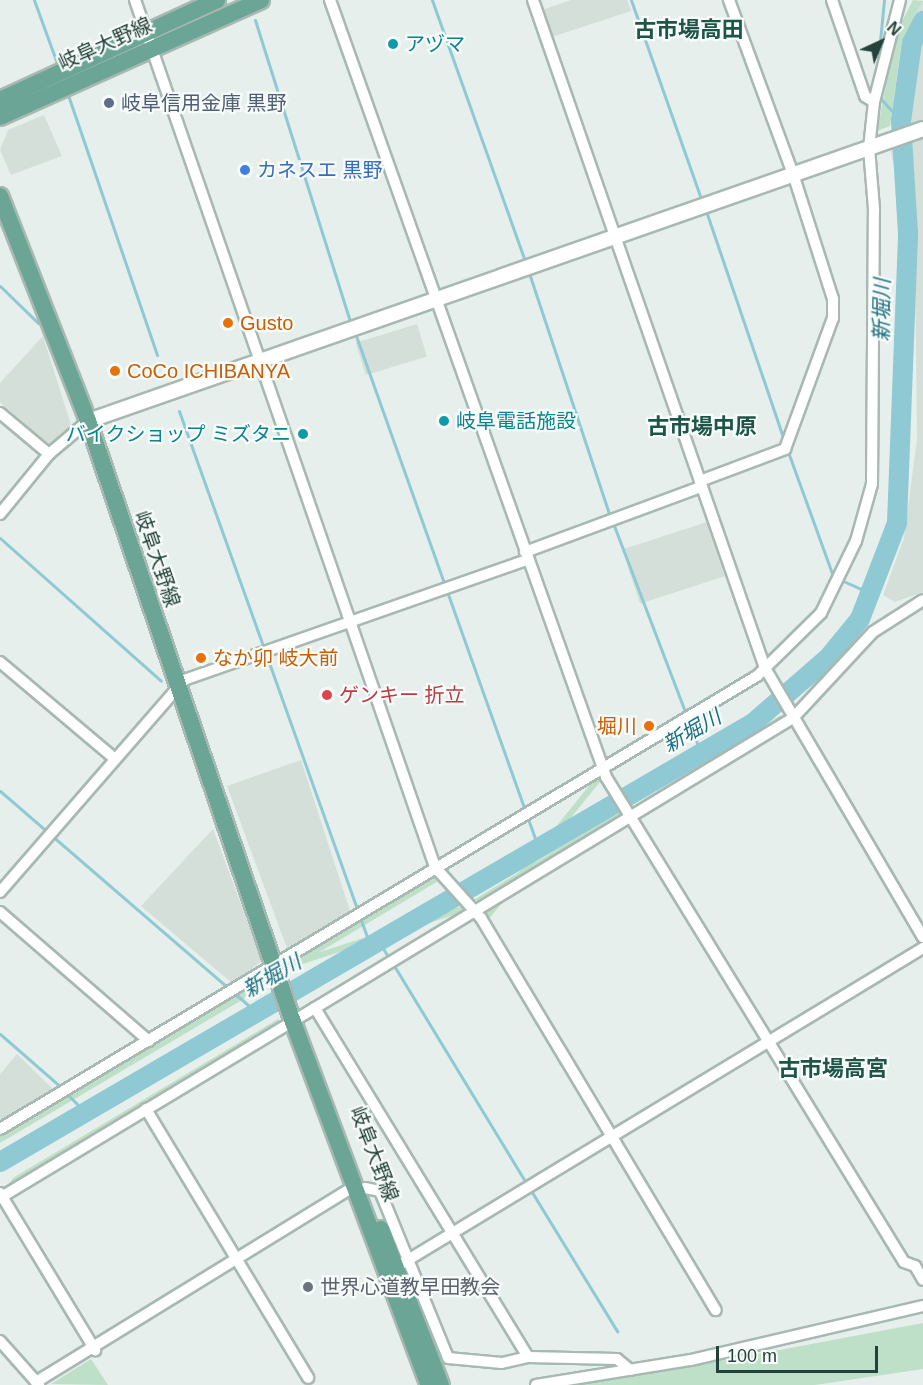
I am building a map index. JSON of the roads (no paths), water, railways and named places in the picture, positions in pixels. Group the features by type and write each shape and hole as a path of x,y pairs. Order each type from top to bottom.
{"main road":[{"name":"岐阜大野線","path":"0,117 148,40 217,0"},
{"name":"岐阜大野線","path":"0,100 148,40 261,0"},
{"name":"岐阜大野線","path":"0,196 88,421 268,938 303,1016 360,1187 396,1267 441,1385"},
{"name":"岐阜大野線","path":"396,1267 429,1385"}],"street":[{"path":"135,0 263,360 350,623 439,871 471,906 716,1310"},
{"path":"330,0 604,774 630,812 904,1262 919,1264 923,1280"},
{"path":"533,0 613,237 766,671 923,937"},
{"path":"0,892 113,757 178,684 350,623 526,556 785,449 833,318 833,299 793,174 729,0"},
{"path":"832,0 865,96 874,102"},
{"path":"0,1129 278,963 604,774 766,671 821,613 856,541 872,484 874,209 871,147 874,102 900,0"},
{"path":"0,514 49,454 88,421 434,298 923,129"},
{"path":"0,413 49,454"},
{"path":"95,1350 1,1196 393,963 471,906 791,716 873,632 923,600"},
{"path":"0,662 113,757"},
{"path":"0,912 149,1041"},
{"path":"396,1267 769,1039 923,948"},
{"path":"303,1016 451,1233 528,1357"},
{"path":"146,1109 308,1378"},
{"path":"0,1341 33,1382 95,1350 237,1260 360,1187 380,1191 396,1267 448,1358 502,1363 528,1357 617,1359 630,1370"},
{"path":"536,1385 745,1349 923,1306"}],"waterway":[{"path":"34,0 58,66"},
{"path":"432,0 526,264"},
{"path":"631,0 702,202"},
{"path":"875,92 884,0"},
{"path":"255,20 351,324"},
{"name":"新堀川","path":"0,1162 753,723 828,658 860,619 897,523 908,233 901,121 912,43 923,21"},
{"path":"67,92 157,355"},
{"path":"879,97 901,121"},
{"path":"705,208 784,440"},
{"path":"528,270 610,517"},
{"path":"0,286 38,323"},
{"path":"355,333 538,847"},
{"path":"179,411 370,945"},
{"path":"787,449 834,579"},
{"path":"613,523 701,753"},
{"path":"0,538 161,681"},
{"path":"841,580 872,594"},
{"path":"0,791 228,988"},
{"path":"378,940 389,958"},
{"path":"393,964 527,1184"},
{"path":"233,992 256,1012"},
{"path":"0,1034 62,1088"},
{"path":"66,1093 85,1112"},
{"path":"530,1189 617,1331"}],"place":[{"name":"アヅマ","path":"393,44"},
{"name":"岐阜信用金庫 黒野","path":"109,103"},
{"name":"カネスエ 黒野","path":"245,170"},
{"name":"Gusto","path":"228,323"},
{"name":"CoCo ICHIBANYA","path":"115,371"},
{"name":"岐阜電話施設","path":"444,421"},
{"name":"バイクショップ ミズタニ","path":"303,434"},
{"name":"なか卯 岐大前","path":"201,658"},
{"name":"ゲンキー 折立","path":"327,695"},
{"name":"堀川","path":"649,726"},
{"name":"世界心道教早田教会","path":"308,1287"}],"district":[{"name":"古市場高田","path":"689,30"},
{"name":"古市場中原","path":"702,427"},
{"name":"古市場高宮","path":"833,1069"}]}
